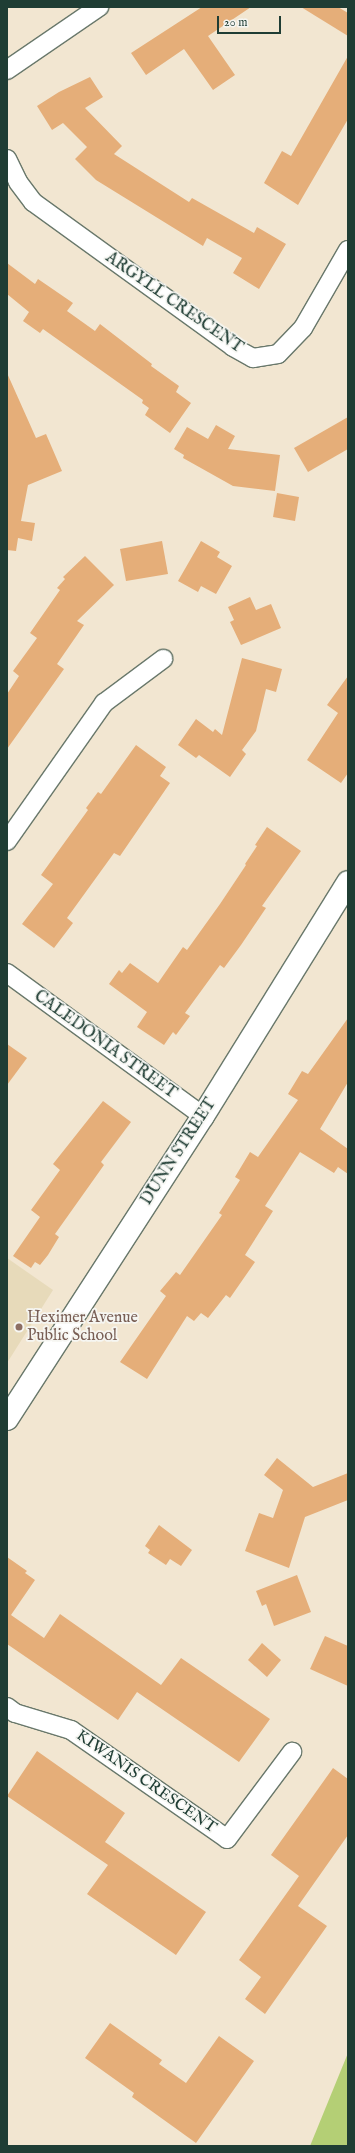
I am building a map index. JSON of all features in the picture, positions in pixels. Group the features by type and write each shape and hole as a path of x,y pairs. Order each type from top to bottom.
{"street":[{"path":"7,70 99,7"},
{"name":"ARGYLL CRESCENT","path":"7,159 18,182 33,202 233,347 253,358 278,354 303,328 348,250"},
{"path":"7,841 104,703 163,659"},
{"name":"DUNN STREET","path":"7,1419 203,1116 348,882"},
{"name":"CALEDONIA STREET","path":"7,973 203,1116"},
{"name":"KIWANIS CRESCENT","path":"7,1707 15,1713 71,1730 227,1839 292,1752"}],"shaded area":[{"name":"Heximer Avenue Public School","path":"7,1258 53,1290 7,1363"}],"green space":[{"path":"348,2053 348,2146 310,2146"}],"building":[{"path":"202,7 251,7 208,36 235,75 213,90 184,49 146,75 131,53"},
{"path":"301,7 338,7 348,13 348,36"},
{"path":"348,56 348,119 298,205 264,183 282,151 291,156"},
{"path":"90,77 103,97 85,108 122,146 114,154 189,202 192,198 254,233 257,227 286,244 259,289 233,273 242,258 207,238 203,246 96,180 75,159 87,147 63,123 52,130 37,106 59,92"},
{"path":"7,263 35,284 38,279 73,303 67,311 95,331 100,324 152,364 151,366 179,386 176,392 191,403 170,433 145,415 149,408 142,403 143,400 43,329 40,333 23,321 29,312 7,294"},
{"path":"7,373 36,438 46,434 62,471 28,485 21,521 35,523 32,541 18,538 16,551 7,550"},
{"path":"348,417 348,449 308,472 294,448"},
{"path":"216,425 235,436 228,449 280,455 275,491 233,486 183,458 184,455 174,449 187,427 208,439"},
{"path":"277,493 299,497 295,521 273,517"},
{"path":"162,541 168,574 126,581 120,549"},
{"path":"201,541 220,552 217,557 232,566 216,594 201,586 198,592 178,581"},
{"path":"85,556 114,585 77,621 84,625 57,664 64,669 7,749 7,694 19,676 13,671 37,638 30,633 60,590 57,588 65,579 63,577"},
{"path":"250,597 256,610 271,604 281,628 241,645 230,622 234,620 228,607"},
{"path":"242,658 282,669 276,692 266,689 256,731 242,750 246,754 230,777 199,755 196,758 178,745 196,719 213,732 215,729 222,735"},
{"path":"348,676 348,773 341,783 307,760 338,713 327,705"},
{"path":"136,745 166,767 160,776 170,783 120,856 114,853 67,918 73,923 54,948 22,924 53,884 41,875 88,810 86,808 98,792 101,794"},
{"path":"267,827 301,851 262,906 266,908 241,945 224,968 220,965 185,1013 190,1016 176,1035 173,1032 164,1045 137,1027 147,1012 109,984 119,970 122,973 130,963 158,983 183,947 187,950 220,904 246,865 245,864 257,846 255,845"},
{"path":"348,1018 348,1082 320,1129 348,1149 348,1174 338,1167 334,1173 300,1152 265,1206 273,1211 245,1255 255,1262 230,1298 226,1295 208,1318 201,1313 194,1321 187,1316 147,1379 120,1362 166,1296 160,1291 176,1272 180,1275 222,1215 219,1213 240,1180 235,1177 250,1152 258,1157 298,1100 288,1094 302,1071 308,1074"},
{"path":"7,1044 27,1058 7,1085"},
{"path":"103,1101 131,1122 101,1162 104,1165 55,1234 59,1237 48,1255 40,1265 35,1262 31,1268 13,1256 40,1217 31,1210 60,1170 53,1164"},
{"path":"277,1458 313,1487 348,1473 348,1500 305,1517 289,1568 245,1551 259,1513 273,1518 283,1490 264,1475"},
{"path":"159,1525 192,1550 181,1566 170,1559 166,1565 148,1553 150,1550 145,1546"},
{"path":"7,1557 27,1571 25,1573 35,1580 11,1615 44,1638 60,1614 161,1685 181,1658 270,1719 239,1762 137,1692 118,1720 7,1644"},
{"path":"297,1575 311,1612 274,1626 266,1604 262,1606 256,1591"},
{"path":"325,1636 348,1646 348,1686 310,1669"},
{"path":"262,1643 281,1660 267,1677 248,1660"},
{"path":"37,1751 125,1813 105,1842 206,1912 176,1955 87,1894 108,1865 7,1796"},
{"path":"333,1768 348,1779 348,1835 298,1906 327,1926 265,2014 245,1999 261,1977 239,1960 299,1876 271,1855"},
{"path":"110,2023 162,2060 159,2064 186,2083 219,2036 254,2061 196,2143 132,2097 134,2093 85,2058"}],"place":[{"name":"Heximer Avenue Public School","path":"19,1327"}]}
